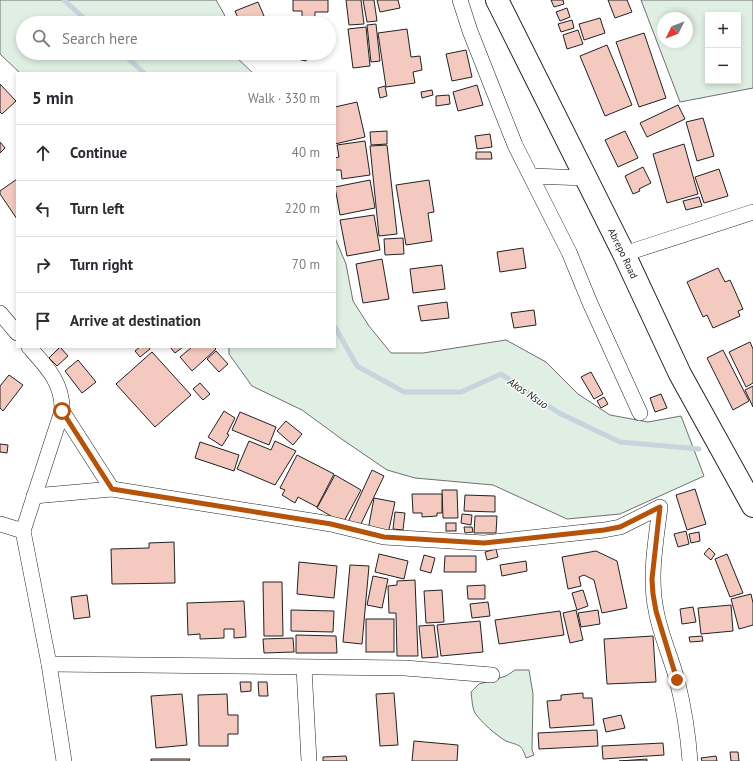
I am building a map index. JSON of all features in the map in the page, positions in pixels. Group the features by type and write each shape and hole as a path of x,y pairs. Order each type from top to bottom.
{"main road":[{"name":"Abrepo Road","path":"497,0 624,254 680,374 753,506"}],"street":[{"path":"460,0 470,31 516,145 569,252 590,303 640,413"},
{"path":"531,176 586,178"},
{"path":"624,254 753,212"},
{"path":"0,313 16,332"},
{"path":"30,348 46,366 56,382 62,400 62,411 23,531 49,664 64,761"},
{"path":"62,411 112,489"},
{"path":"34,496 112,489 331,524 384,537 484,543 620,527 660,507 652,579 653,594 656,611 677,680 686,722 690,761"},
{"path":"0,524 23,531"},
{"path":"49,664 406,668 492,675"},
{"path":"304,668 309,761"}],"green space":[{"path":"0,0 216,0 225,16 16,16 16,60 239,60 252,72 19,72 0,54"},
{"path":"641,0 753,0 753,88 680,102 659,48 693,48 693,12 657,12 657,42"},
{"path":"336,240 346,264 353,301 369,326 391,353 423,353 506,340 546,362 578,394 610,415 648,422 681,416 704,476 620,514 567,519 493,485 415,478 387,470 302,410 252,386 229,354 229,348 336,348"},
{"path":"515,670 529,670 533,694 532,750 534,755 526,758 521,747 502,739 481,720 475,713 472,703 471,692 479,684 506,676"}],"building":[{"path":"293,0 328,0 328,12 315,12 315,16 302,16 302,11 293,11"},
{"path":"346,0 361,0 364,24 349,25"},
{"path":"363,0 374,0 377,21 367,22"},
{"path":"377,0 398,0 400,8 380,12"},
{"path":"551,0 563,0 564,4 554,7"},
{"path":"608,0 627,0 632,12 615,18"},
{"path":"258,2 264,16 237,16 235,11"},
{"path":"567,8 570,17 560,21 556,12"},
{"path":"600,18 605,33 584,40 579,24"},
{"path":"572,20 574,28 561,32 558,24"},
{"path":"376,24 380,61 371,62 367,25"},
{"path":"366,27 370,66 353,68 348,29"},
{"path":"407,29 411,57 420,56 422,70 413,72 415,83 386,87 378,33"},
{"path":"578,30 583,44 567,49 563,35"},
{"path":"644,33 666,98 639,107 616,42"},
{"path":"607,45 632,105 605,116 580,56"},
{"path":"466,50 472,77 452,81 446,54"},
{"path":"0,84 16,101 2,114 0,112"},
{"path":"477,85 483,105 458,111 453,92"},
{"path":"385,86 387,96 380,98 378,88"},
{"path":"432,90 433,95 422,98 421,92"},
{"path":"449,95 450,104 436,106 436,96"},
{"path":"357,102 365,137 336,144 336,107"},
{"path":"678,105 685,119 647,137 640,123"},
{"path":"703,118 714,156 697,161 686,122"},
{"path":"387,131 387,144 371,145 370,132"},
{"path":"625,131 638,158 618,167 605,140"},
{"path":"490,134 492,147 477,149 475,136"},
{"path":"365,141 370,175 342,179 341,170 336,170 336,158 339,157 337,145"},
{"path":"0,142 5,148 0,153"},
{"path":"684,144 698,194 667,203 653,154"},
{"path":"387,145 397,234 379,236 370,146"},
{"path":"476,152 491,152 492,159 476,159"},
{"path":"643,167 651,183 633,194 625,176"},
{"path":"719,169 728,196 704,203 695,177"},
{"path":"16,180 16,218 0,194 0,191"},
{"path":"370,180 375,208 340,215 336,187"},
{"path":"429,180 434,212 428,213 432,241 406,245 396,185"},
{"path":"699,197 702,206 686,210 683,201"},
{"path":"374,215 380,250 347,256 340,220"},
{"path":"403,238 404,254 385,255 384,239"},
{"path":"523,248 526,268 500,272 497,252"},
{"path":"382,259 389,299 363,303 356,264"},
{"path":"442,265 445,289 413,293 410,269"},
{"path":"718,268 725,282 730,280 743,309 738,311 740,316 713,328 707,315 703,317 687,282"},
{"path":"447,302 449,318 421,321 418,306"},
{"path":"534,310 536,325 514,328 511,313"},
{"path":"750,342 753,349 753,383 746,387 729,352"},
{"path":"59,348 61,348 68,356 57,366 49,358"},
{"path":"139,348 150,349 140,357 135,351"},
{"path":"171,348 182,348 175,353"},
{"path":"191,348 216,349 192,371 180,357"},
{"path":"723,350 749,401 733,410 707,358"},
{"path":"216,351 228,364 219,372 207,359"},
{"path":"152,352 191,395 155,427 116,384"},
{"path":"78,360 96,382 82,393 65,371"},
{"path":"591,372 603,394 594,399 581,377"},
{"path":"9,375 23,385 3,411 0,408 0,386"},
{"path":"200,383 210,394 203,400 193,389"},
{"path":"753,386 753,407 745,390"},
{"path":"661,394 667,408 655,412 650,398"},
{"path":"604,397 608,404 601,408 597,401"},
{"path":"224,411 235,418 227,434 229,435 222,446 208,437"},
{"path":"240,412 276,427 269,445 232,430"},
{"path":"286,421 302,434 293,445 277,431"},
{"path":"249,441 271,450 275,441 296,451 275,485 237,469"},
{"path":"200,442 239,455 234,471 195,458"},
{"path":"0,444 8,445 7,453 0,452"},
{"path":"297,455 334,474 317,507 298,497 295,503 282,495 285,490 280,488"},
{"path":"372,470 384,476 359,528 348,522"},
{"path":"335,475 361,490 343,523 317,508"},
{"path":"695,489 706,524 687,530 676,495"},
{"path":"442,490 457,490 458,518 443,518"},
{"path":"412,494 442,494 442,513 437,513 437,516 422,517 422,513 413,513"},
{"path":"465,495 495,496 495,512 464,511"},
{"path":"374,498 395,502 388,534 368,530"},
{"path":"395,512 405,513 403,530 393,529"},
{"path":"462,514 472,515 471,525 461,523"},
{"path":"475,516 497,516 496,533 474,533"},
{"path":"446,523 456,523 456,531 446,531"},
{"path":"464,527 472,527 473,532 465,533"},
{"path":"686,531 689,544 678,547 674,534"},
{"path":"699,532 700,541 691,543 689,534"},
{"path":"174,542 175,583 112,584 111,549 149,548 149,543"},
{"path":"709,548 715,554 711,560 704,554"},
{"path":"496,549 498,557 487,560 485,552"},
{"path":"596,551 617,561 627,608 602,613 594,580 584,575 579,577 581,586 568,589 562,557"},
{"path":"379,554 408,561 404,579 375,572"},
{"path":"727,554 743,593 730,597 715,559"},
{"path":"424,555 435,558 431,573 420,570"},
{"path":"445,556 476,556 476,572 444,572"},
{"path":"526,561 527,571 502,576 500,565"},
{"path":"299,562 337,566 334,598 297,594"},
{"path":"350,565 369,566 362,644 343,642"},
{"path":"373,576 388,579 382,608 367,605"},
{"path":"415,580 418,656 397,656 396,613 389,613 388,586 397,585 397,581"},
{"path":"263,582 282,582 283,636 264,636"},
{"path":"485,585 485,599 468,599 467,586"},
{"path":"442,590 444,622 426,623 424,591"},
{"path":"583,590 588,606 577,610 572,593"},
{"path":"751,594 753,603 753,625 739,629 731,599"},
{"path":"87,595 90,617 74,619 71,597"},
{"path":"244,601 246,637 234,638 234,629 224,629 224,638 200,639 200,634 188,635 187,603"},
{"path":"488,602 490,616 472,618 470,604"},
{"path":"731,605 733,631 701,634 698,608"},
{"path":"693,607 696,622 682,624 680,609"},
{"path":"291,610 334,611 333,632 291,631"},
{"path":"576,610 583,640 570,643 563,613"},
{"path":"598,610 600,624 581,627 578,613"},
{"path":"560,611 564,635 499,644 495,620"},
{"path":"366,619 394,619 394,652 366,652"},
{"path":"480,621 483,652 441,656 437,625"},
{"path":"434,625 438,657 422,658 419,626"},
{"path":"296,635 336,636 337,653 296,653"},
{"path":"653,636 656,682 607,684 604,639"},
{"path":"702,636 703,641 690,642 689,637"},
{"path":"293,638 294,652 264,653 263,639"},
{"path":"240,682 251,682 251,691 241,692"},
{"path":"258,682 267,682 268,696 259,696"},
{"path":"394,693 398,745 380,746 376,694"},
{"path":"583,693 583,698 592,698 594,725 550,728 547,701 561,700 561,695"},
{"path":"182,694 187,745 156,748 151,696"},
{"path":"227,694 228,715 238,715 238,734 228,734 228,746 199,746 198,695"},
{"path":"621,715 625,728 606,732 603,719"},
{"path":"597,730 598,746 539,749 538,733"},
{"path":"414,741 458,745 457,761 412,761"},
{"path":"663,743 664,755 603,759 602,746"},
{"path":"730,752 738,752 739,761 731,761"},
{"path":"346,756 347,761 323,761 323,757"},
{"path":"716,756 717,761 702,761 701,758"},
{"path":"151,759 190,759 189,761 151,761"},
{"path":"647,759 647,761 619,761"}],"waterway":[{"name":"Akos Nsuo","path":"64,0 81,16"},
{"name":"Akos Nsuo","path":"130,60 143,72"},
{"name":"Akos Nsuo","path":"336,329 357,366 404,392 461,392 501,374 559,413 620,442 699,449"}],"route":[{"path":"62,411 112,489 331,524 384,537 484,543 604,530 620,527 660,507 652,579 653,594 656,611 677,680"}]}
